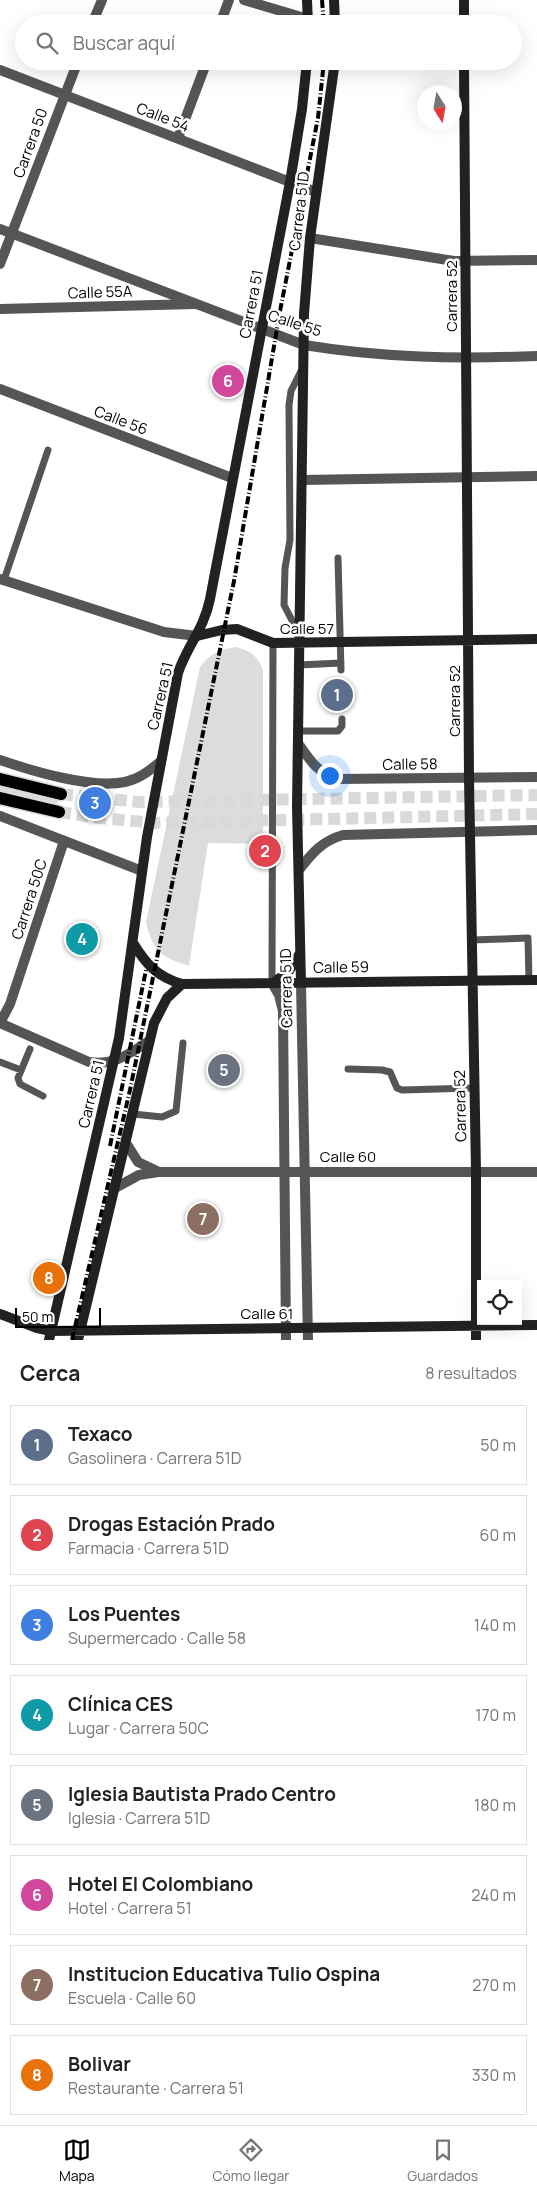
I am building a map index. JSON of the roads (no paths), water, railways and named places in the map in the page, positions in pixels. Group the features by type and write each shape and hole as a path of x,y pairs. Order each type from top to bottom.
{"main road":[{"path":"307,0 308,15"},
{"path":"334,0 335,15"},
{"path":"464,0 464,15"},
{"name":"Carrera 51","path":"50,1335 114,1062 133,943 142,871 178,673 207,613 290,182 302,109 306,70"},
{"name":"Carrera 51D","path":"301,983 298,731 304,305 310,238 334,70"},
{"name":"Carrera 52","path":"464,70 469,778 476,1171 476,1340"},
{"name":"Calle 57","path":"197,636 222,630 237,629 273,643 299,639 341,642 537,639"},
{"path":"0,779 61,794"},
{"path":"0,798 58,812"},
{"name":"Calle 59","path":"133,943 150,968 165,978 182,984 533,980"},
{"path":"272,983 289,971 300,953"},
{"path":"79,1336 149,1041 161,1007 182,984"},
{"name":"Calle 61","path":"0,1314 50,1335 79,1336 286,1328 537,1325"}],"street":[{"path":"96,15 102,0"},
{"path":"223,15 229,0"},
{"path":"244,0 290,15"},
{"name":"Calle 54","path":"0,70 316,192"},
{"name":"Carrera 50","path":"0,264 74,70"},
{"path":"178,138 204,70"},
{"name":"Calle 55","path":"0,229 201,304 304,345 379,356 466,358 537,356"},
{"path":"310,238 437,259 466,261 537,260"},
{"name":"Calle 55A","path":"0,309 201,304"},
{"name":"Calle 56","path":"0,389 232,478"},
{"path":"302,480 537,476"},
{"name":"Calle 57","path":"2,579 164,632 197,636"},
{"name":"Calle 58","path":"298,743 316,768 330,777 338,779 537,777"},
{"path":"0,760 68,778 115,783 138,778 161,761"},
{"path":"0,816 142,871"},
{"path":"299,870 319,846 330,839 343,835 537,830"},
{"name":"Carrera 50C","path":"0,1023 10,1004 64,841"},
{"name":"Carrera 51D","path":"272,983 283,1011 286,1340"},
{"name":"Carrera 51D","path":"301,983 308,1340"},
{"path":"0,1023 88,1062 114,1062 149,1041"},
{"path":"126,1143 138,1162 158,1172"},
{"name":"Calle 60","path":"115,1188 139,1175 158,1172 537,1172"}],"lane":[{"name":"Carrera 51D","path":"299,639 284,605 285,568 290,540 291,391 304,366"},
{"path":"2,579 48,450"},
{"path":"299,665 341,667 338,558"},
{"name":"Carrera 51D","path":"272,983 273,643"},
{"path":"298,731 338,731 342,726 342,719"},
{"path":"472,940 528,938 533,980"},
{"path":"133,1114 162,1117 176,1111 183,1044"},
{"path":"30,1049 18,1078 20,1084 43,1096"},
{"path":"0,1062 21,1070"},
{"path":"348,1069 390,1072 398,1088 402,1090 474,1088"}],"tunnel":[{"path":"61,794 140,802 537,795"},
{"path":"59,812 155,823 537,814"}],"railway":[{"path":"322,0 323,15"},
{"path":"72,1340 130,1090 234,581 280,311 318,118 323,70"},
{"path":"110,1146 146,970"}],"place":[{"name":"Hotel El Colombiano","path":"228,381"},
{"name":"Texaco","path":"337,695"},
{"name":"Los Puentes","path":"95,803"},
{"name":"Drogas Estación Prado","path":"265,851"},
{"name":"Clínica CES","path":"82,939"},
{"name":"Iglesia Bautista Prado Centro","path":"224,1070"},
{"name":"Institucion Educativa Tulio Ospina","path":"203,1219"},
{"name":"Bolivar","path":"49,1278"}]}
